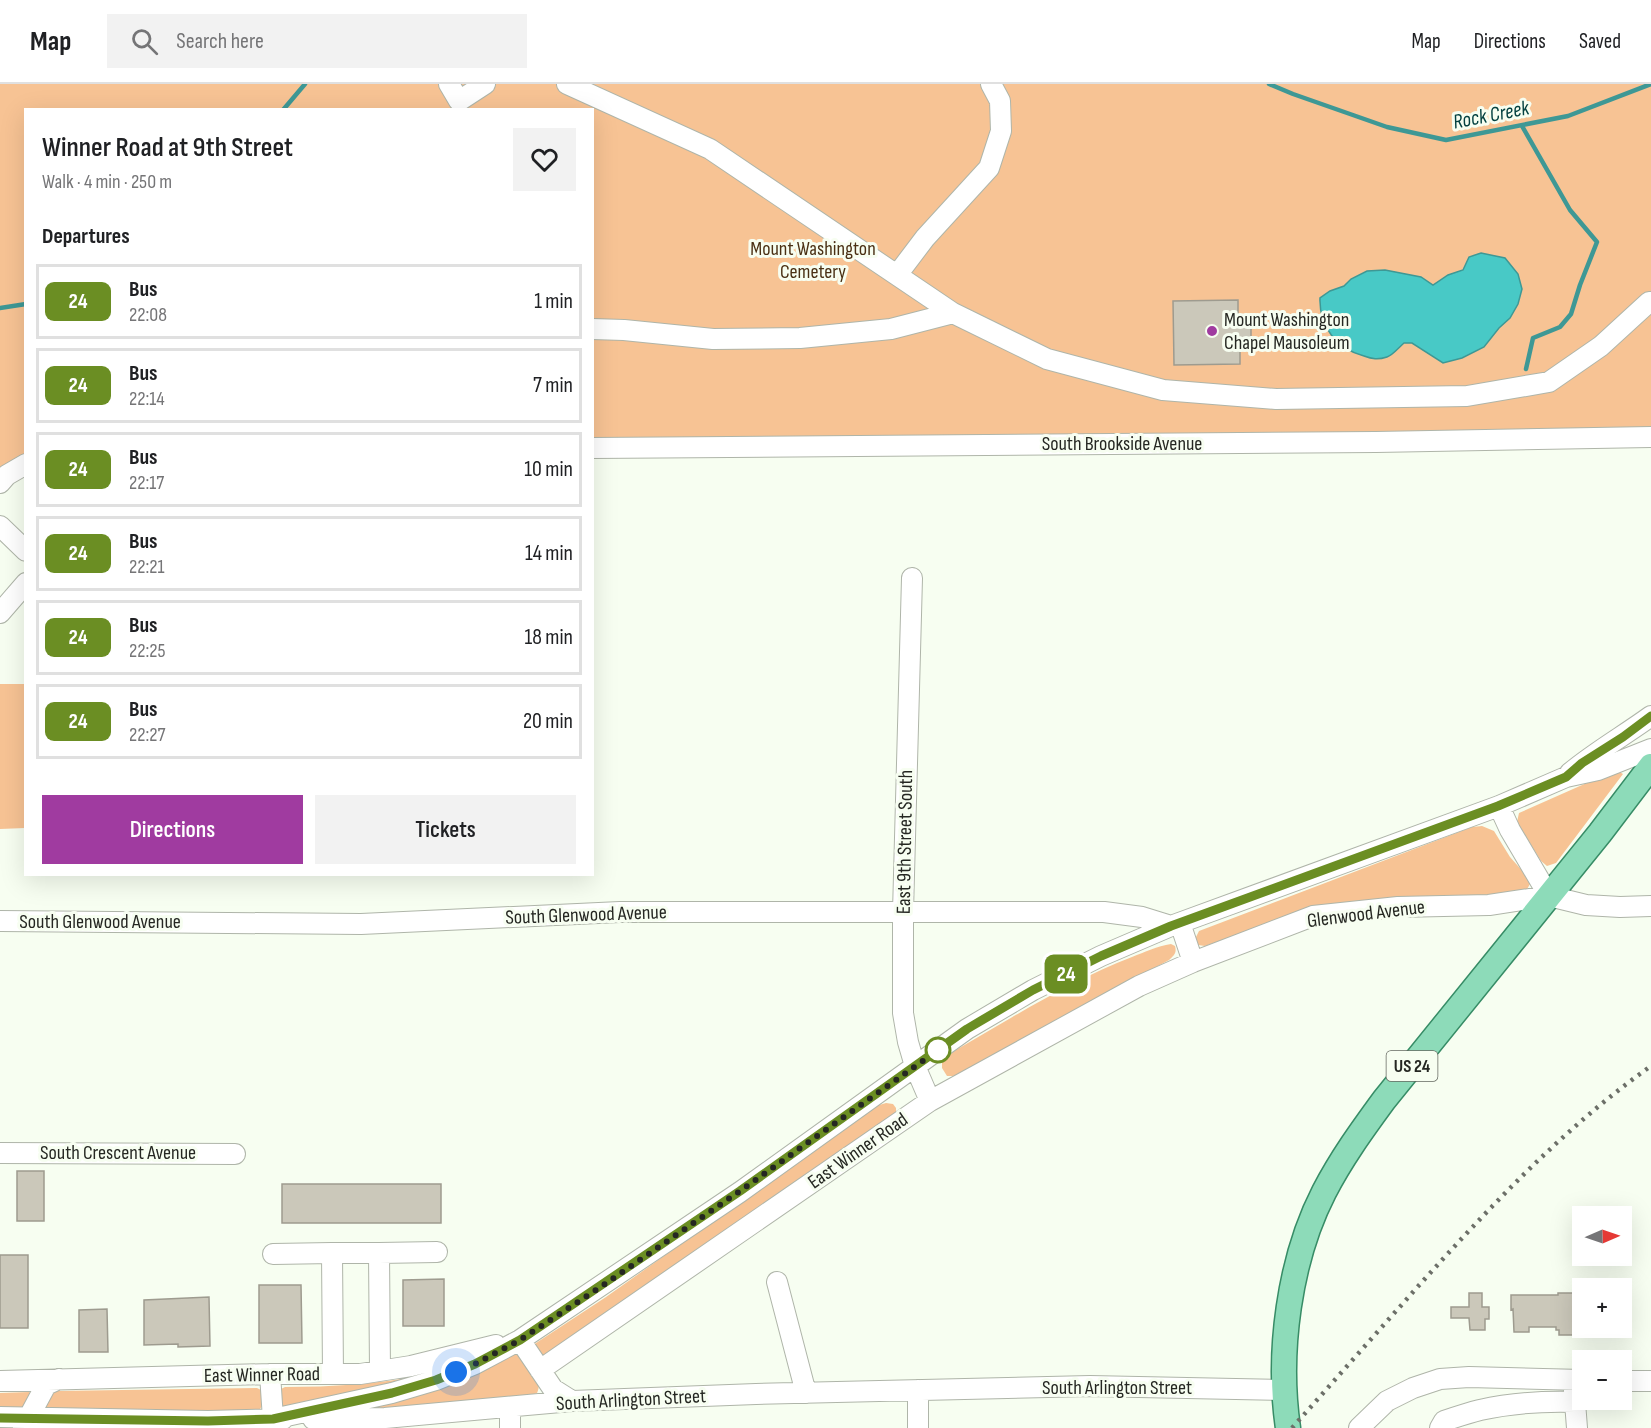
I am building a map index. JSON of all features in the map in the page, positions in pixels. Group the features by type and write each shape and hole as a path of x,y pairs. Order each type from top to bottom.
{"main road":[{"name":"US 24","path":"1288,1428 1274,1390 1295,1275 1302,1249 1311,1222 1331,1179 1350,1145 1384,1100 1600,833 1651,766"}],"street":[{"path":"455,98 485,84"},
{"path":"567,84 710,149 953,313 1047,360 1163,390 1276,399 1467,396 1549,382 1600,346 1650,301"},
{"path":"897,275 925,238 989,168 1001,131 1000,101 991,84"},
{"path":"594,330 624,330 713,339 800,338 891,329 953,313"},
{"name":"South Brookside Avenue","path":"594,448 1376,442 1651,437"},
{"path":"0,483 7,475 24,465"},
{"path":"0,526 24,549"},
{"name":"East 9th Street South","path":"912,578 903,912 903,1013 915,1066 930,1101"},
{"path":"0,613 24,585"},
{"name":"East Winner Road","path":"1566,777 1582,763 1651,716"},
{"name":"East Winner Road","path":"273,1419 392,1393 436,1380 475,1364 520,1340 740,1191 967,1029 1033,990 1101,956 1175,925 1498,806 1566,777 1598,770 1651,749"},
{"path":"1498,806 1549,896 1586,905 1651,906"},
{"name":"Glenwood Avenue","path":"1193,962 1313,916 1398,907 1489,905 1549,896"},
{"name":"South Glenwood Avenue","path":"0,921 361,924 620,912 1104,912 1142,917 1175,925"},
{"path":"1175,925 1193,962"},
{"name":"East Winner Road","path":"540,1370 930,1101 1139,986 1193,962"},
{"name":"South Crescent Avenue","path":"0,1153 235,1154"},
{"path":"273,1254 436,1252"},
{"path":"332,1253 333,1374"},
{"path":"379,1253 380,1370"},
{"path":"777,1282 806,1393"},
{"path":"520,1340 553,1389 572,1401"},
{"name":"East Winner Road","path":"0,1381 59,1378 360,1374 411,1366 520,1340"},
{"path":"270,1374 273,1419"},
{"path":"1359,1428 1387,1401 1413,1388 1440,1379 1469,1377 1572,1380"},
{"path":"25,1424 46,1385 59,1378"},
{"path":"1632,1381 1651,1381"},
{"name":"South Arlington Street","path":"0,1418 25,1424 205,1425 273,1419 385,1418 572,1401 806,1393 1090,1386 1274,1390"},
{"path":"918,1390 918,1428"},
{"path":"1440,1428 1444,1421 1479,1410 1551,1401 1572,1402"},
{"path":"510,1407 510,1428"},
{"path":"1576,1410 1577,1428"}],"green space":[{"name":"Mount Washington Cemetery","path":"0,84 1651,84 1651,430 594,438 594,108 24,108 24,458 0,475"},
{"path":"0,684 24,684 24,828 0,829"},
{"path":"1616,770 1623,774 1556,863 1547,866 1541,861 1517,822 1519,813"},
{"path":"1482,826 1494,831 1510,857 1527,876 1530,884 1526,891 1517,894 1381,900 1300,912 1205,946 1198,945 1195,939 1199,931 1472,827"},
{"path":"1171,944 1176,950 1169,960 962,1073 947,1076 942,1068 942,1062 956,1050 1042,1000 1109,967 1151,949"},
{"path":"886,1103 893,1104 896,1108 896,1112 890,1119 540,1358 533,1345 606,1297 876,1106"},
{"path":"520,1353 537,1378 539,1388 537,1393 529,1396 393,1411 322,1411 496,1363"},
{"path":"424,1375 339,1398 284,1407 281,1404 281,1389 285,1387 355,1384"},
{"path":"257,1388 261,1390 262,1406 260,1409 43,1414 38,1408 50,1392 56,1391"},
{"path":"29,1392 32,1394 26,1410 0,1408 0,1393"}],"water":[{"path":"1481,253 1505,258 1518,274 1522,289 1518,304 1510,318 1484,347 1462,358 1443,363 1412,343 1404,343 1387,357 1370,358 1346,348 1326,327 1320,309 1320,298 1367,271 1385,270 1421,277 1433,285 1448,275 1463,270 1469,257"}],"building":[{"name":"Mount Washington Chapel Mausoleum","path":"1238,300 1238,316 1245,316 1245,322 1251,321 1251,341 1246,341 1246,347 1240,347 1240,364 1174,365 1173,301"},
{"path":"17,1171 44,1171 44,1221 17,1221"},
{"path":"282,1184 441,1184 441,1223 282,1223"},
{"path":"0,1255 28,1255 28,1328 0,1328"},
{"path":"444,1279 444,1326 403,1326 403,1280"},
{"path":"259,1285 301,1285 302,1343 259,1343"},
{"path":"1469,1293 1482,1293 1482,1307 1489,1307 1489,1319 1485,1319 1485,1330 1470,1330 1469,1318 1451,1318 1451,1307 1469,1307"},
{"path":"1558,1293 1572,1293 1572,1335 1559,1335 1556,1327 1529,1327 1529,1332 1514,1332 1511,1295 1558,1295"},
{"path":"209,1297 210,1346 144,1345 144,1300"},
{"path":"107,1309 108,1352 79,1352 79,1310"}],"waterway":[{"name":"Rock Creek","path":"285,108 305,84"},
{"name":"Rock Creek","path":"1269,84 1387,127 1446,140 1568,116 1651,84"},
{"path":"1522,126 1570,210 1597,242 1571,314 1560,327 1533,338 1526,369"},
{"name":"Rock Creek","path":"0,308 24,304"}],"railway":[{"path":"1292,1428 1468,1231 1526,1172 1587,1116 1651,1066"}],"bus line":[{"name":"24","path":"0,1418 208,1421 273,1419 392,1393 436,1380 475,1364 520,1340 602,1286 967,1029 1033,990 1101,956 1171,926 1498,806 1566,777 1582,763 1651,716"}],"place":[{"name":"Mount Washington Chapel Mausoleum","path":"1212,331"}],"route":[{"path":"456,1372 520,1340 602,1286 938,1050"}]}
